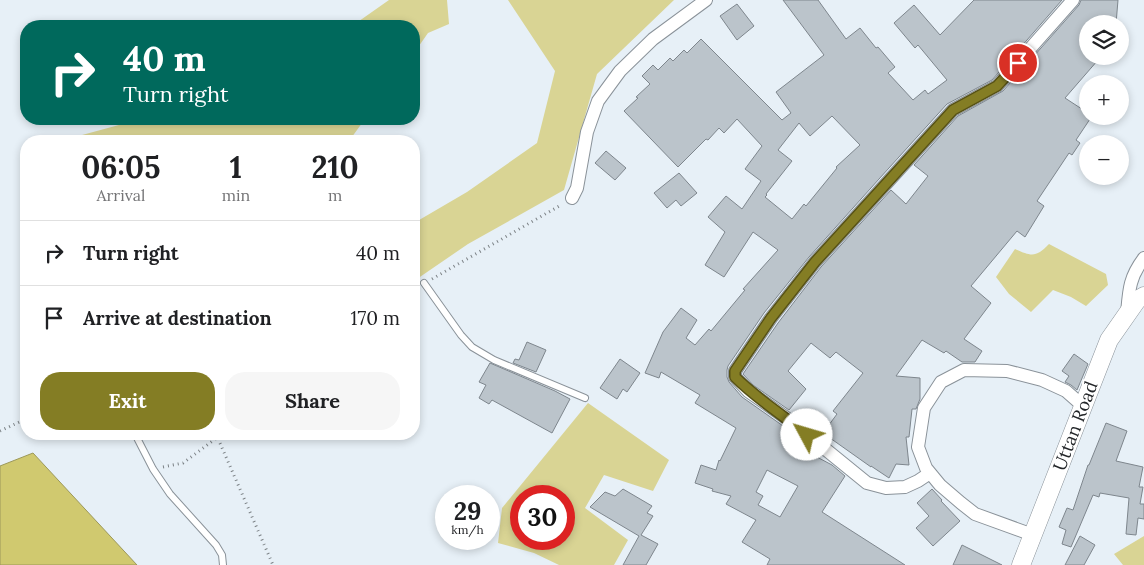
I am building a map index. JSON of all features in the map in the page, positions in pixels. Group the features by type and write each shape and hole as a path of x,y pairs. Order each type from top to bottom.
{"main road":[{"name":"Uttan Road","path":"1021,565 1109,340 1137,300 1144,296"}],"street":[{"path":"572,198 577,188 586,132 598,102 620,71 653,39 706,0"},
{"path":"930,473 905,487 886,488 867,483 792,422 748,391 735,377 735,371 771,318 815,262 953,110 997,86 1074,0"},
{"path":"1126,315 1129,287 1136,270 1144,258"},
{"path":"1033,534 975,514 960,503 930,473 918,448 924,408 941,382 964,370 1008,370 1042,380 1066,391 1083,406"}],"lane":[{"path":"424,283 461,335 472,347 494,360 585,398"},
{"path":"138,440 153,469 170,494 216,545 222,555 223,565"}],"path":[{"path":"424,283 537,220 572,198"},
{"path":"0,431 20,422"},
{"path":"153,469 183,463 211,440"},
{"path":"219,440 273,565"}],"shaded area":[{"path":"389,0 447,0 449,24 428,33 420,44 420,20 361,20"},
{"path":"508,0 674,0 597,74 564,190 468,244 420,277 420,219 467,192 537,143 555,71"},
{"path":"119,125 361,125 353,135 82,135"},
{"path":"1049,244 1106,274 1108,285 1086,306 1071,297 1053,290 1031,312 1009,294 996,277 1015,249 1029,254 1037,254"},
{"path":"588,403 669,460 653,491 604,475 585,508 628,540 614,565 559,565 523,550 575,550 575,485 521,485"},
{"path":"33,453 137,565 0,565 0,466"},
{"path":"510,498 510,546 500,544 502,508"},
{"path":"1144,536 1144,565 1123,565 1114,554"}],"building":[{"path":"783,0 818,0 846,39 860,28 895,67 888,73 913,100 925,90 928,94 947,80 918,45 915,48 894,23 914,5 940,35 974,0 1062,0 992,80 947,104 809,257 764,313 728,366 727,377 729,382 742,397 786,428 781,438 832,465 845,476 822,512 905,565 767,565 770,559 742,542 756,520 726,504 731,496 712,491 713,489 695,483 701,465 716,470 719,460 736,428 695,403 700,395 661,372 659,378 645,373 663,332 681,308 697,320 686,338 695,345 709,329 711,331 745,290 743,289 778,250 753,232 724,277 705,265 725,232 708,217 726,196 742,209 761,181 745,169 762,146 737,119 724,133 719,128 678,167 624,111 650,84 642,76 653,65 658,70 670,58 673,61 684,50 687,53 701,39 782,120 791,113 776,92 824,55","holes":["832,116 860,145 836,167 806,206 804,204 792,219 765,197 792,161 778,150 799,123 810,136","767,470 798,486 780,517 758,505 763,496 756,492"]},
{"path":"1081,0 1118,0 1117,15 1079,15 1079,65 1094,65 1085,75 1079,75 1079,82 1065,98 1079,107 1079,125 1086,125 1076,140 1079,144 1072,155 1069,153 1037,201 1044,206 1025,237 1017,231 971,286 991,303 964,339 982,351 975,362 962,362 946,351 944,353 922,340 896,376 920,378 920,399 916,409 912,409 909,437 906,437 909,465 896,464 889,478 823,433 837,414 833,411 863,373 836,352 830,358 811,343 788,371 806,389 789,410 753,385 743,374 778,323 821,267 891,190 906,204 928,176 914,165 958,116 1003,91 1079,5"},
{"path":"737,4 754,26 737,40 720,16"},
{"path":"606,151 626,168 615,180 595,163"},
{"path":"679,173 697,193 681,206 676,200 667,208 654,193"},
{"path":"527,342 546,350 536,372 513,363 515,359 519,360"},
{"path":"1074,354 1088,364 1077,390 1065,382 1069,376 1062,371"},
{"path":"620,359 640,373 627,392 623,389 617,399 600,388"},
{"path":"490,363 570,399 552,433 492,400 489,404 479,398 486,385 479,382"},
{"path":"1106,423 1127,431 1116,461 1143,467 1139,487 1143,487 1140,504 1144,504 1144,519 1138,518 1136,535 1126,534 1129,498 1100,493 1099,497 1093,495 1071,547 1062,544 1066,530 1059,527 1067,508 1073,510 1088,465"},
{"path":"623,489 652,506 647,513 653,516 641,535 658,544 646,565 623,565 639,536 590,507 605,492 615,496"},
{"path":"932,489 960,521 933,546 916,528 929,516 917,503"},
{"path":"1080,536 1095,545 1084,565 1065,565"},
{"path":"962,545 1002,565 953,565"}],"route":[{"path":"807,435 748,391 735,377 735,371 771,318 815,262 953,110 997,86 1018,63"}]}
